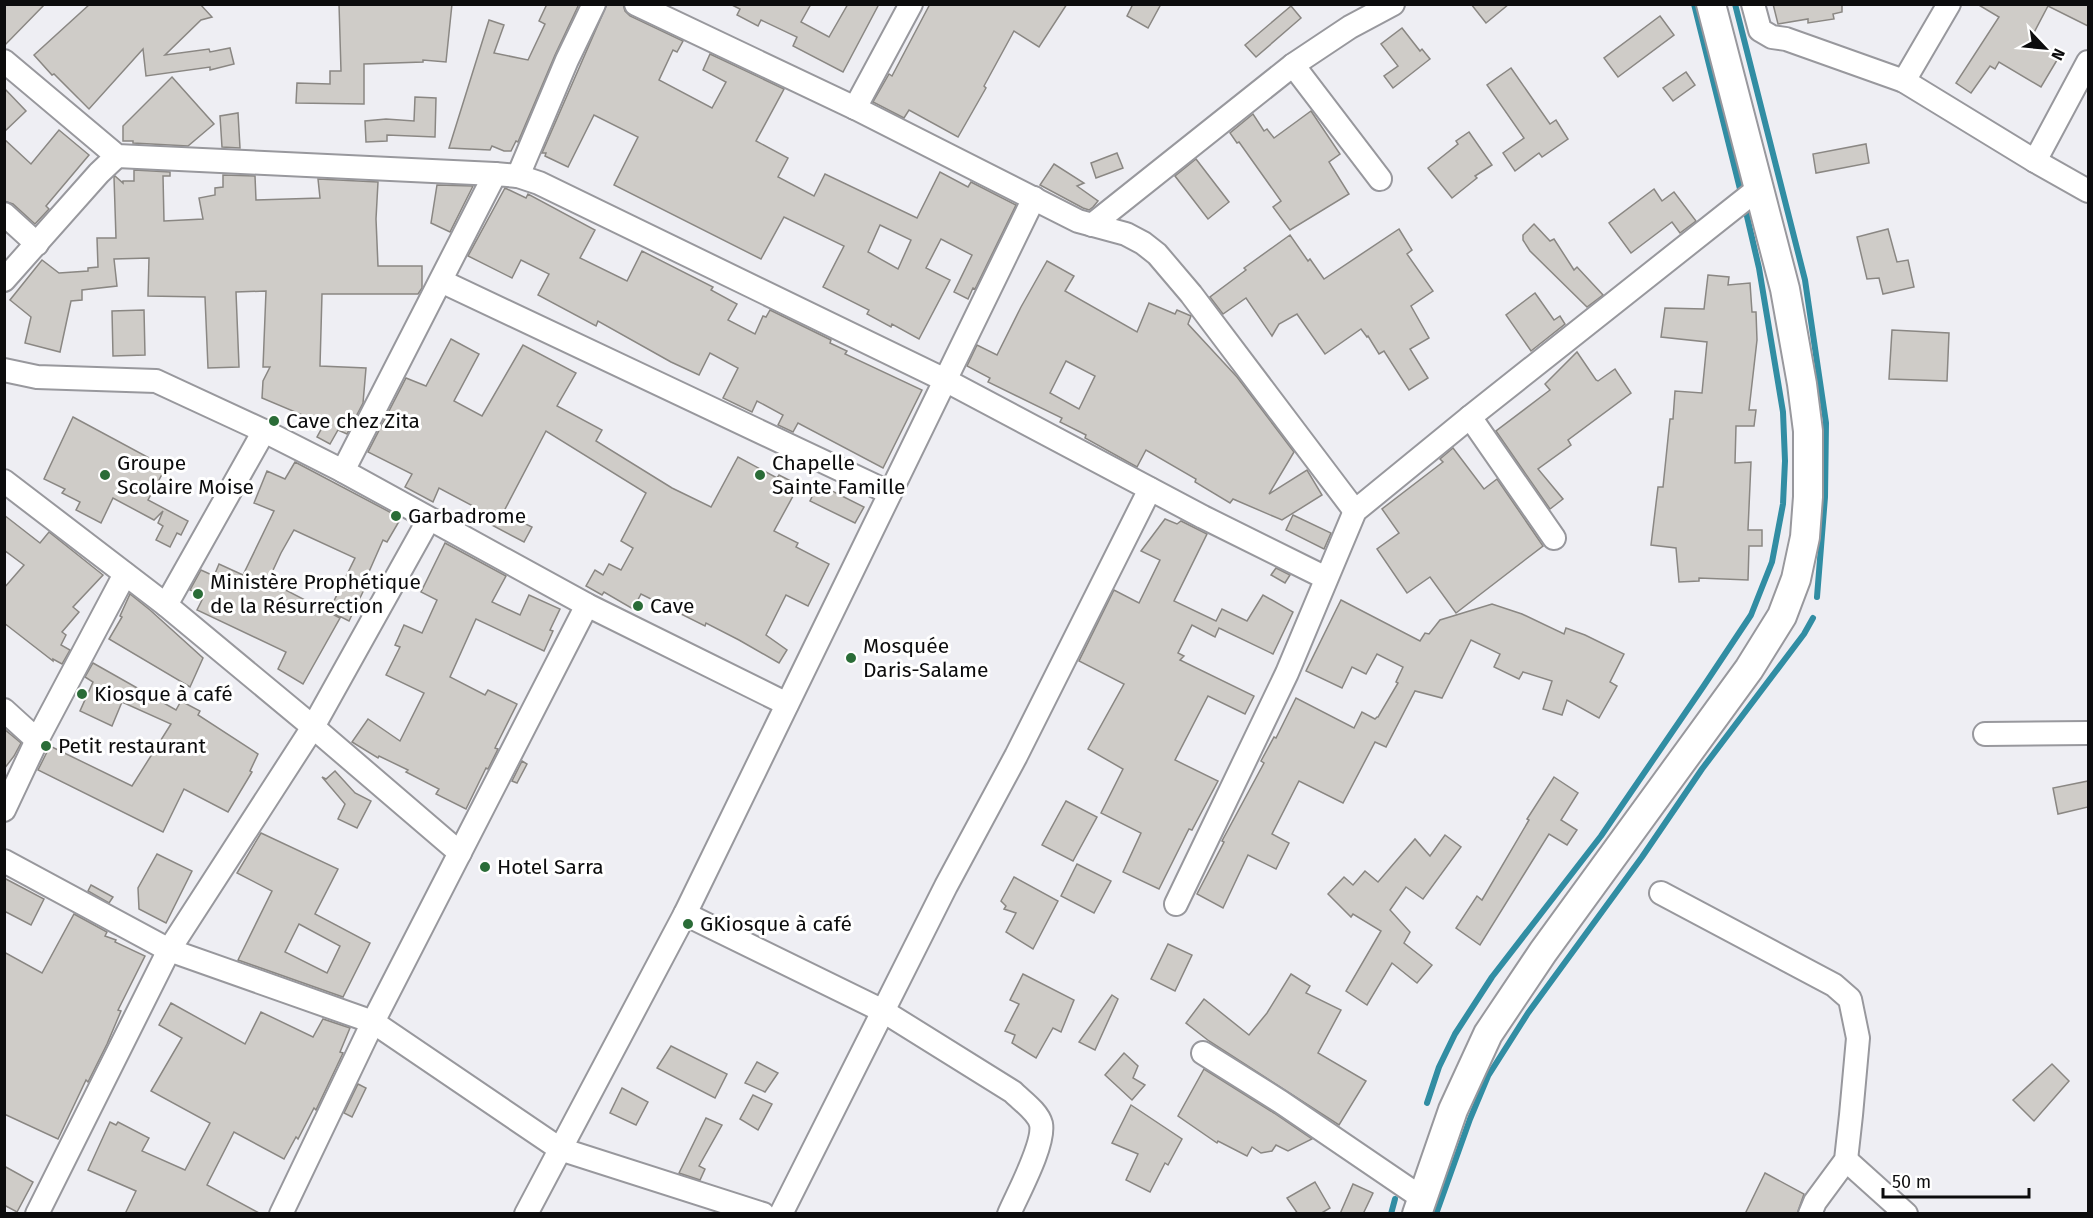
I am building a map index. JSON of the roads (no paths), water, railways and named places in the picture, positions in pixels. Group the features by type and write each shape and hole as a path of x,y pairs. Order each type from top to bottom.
{"street":[{"path":"518,176 567,60 594,4"},
{"path":"636,4 855,108 1078,221 1126,234 1157,254 1191,294 1355,511"},
{"path":"855,108 911,4"},
{"path":"1092,225 1293,65 1350,27 1393,4"},
{"path":"1203,1053 1281,1102 1419,1206 1453,1110 1488,1034 1543,952 1749,669 1782,616 1796,579 1805,537 1808,497 1808,431 1785,289 1711,4"},
{"path":"1753,4 1760,30 1772,37 1785,39 1904,81 2088,191"},
{"path":"1904,81 1948,4"},
{"path":"4,61 117,156 495,174 518,176 539,183 945,380 1150,489 1326,578"},
{"path":"2036,161 2088,62"},
{"path":"1293,65 1380,179"},
{"path":"4,280 99,173 117,156"},
{"path":"343,471 495,174"},
{"path":"1176,904 1287,673 1355,511 1759,188"},
{"path":"526,1214 685,914 1034,198"},
{"path":"4,214 37,244"},
{"path":"441,281 890,493"},
{"path":"4,370 37,377 156,381 343,471 588,605 787,704"},
{"path":"1470,417 1554,538"},
{"path":"166,605 264,431"},
{"path":"4,482 166,605 460,853"},
{"path":"781,1214 1150,489"},
{"path":"37,1214 169,950 313,727 429,519"},
{"path":"4,810 37,740 125,573"},
{"path":"281,1214 373,1022 588,605"},
{"path":"4,710 37,740"},
{"path":"1985,734 2088,733"},
{"path":"4,861 169,950 373,1022 560,1149 763,1214"},
{"path":"1661,893 1834,985 1851,999 1858,1038 1846,1160 1815,1202 1810,1214"},
{"path":"685,914 883,1011 1013,1092 1041,1122 1041,1140 1010,1214"},
{"path":"1846,1160 1906,1214"}],"waterway":[{"path":"1694,4 1741,193"},
{"path":"1735,4 1805,280 1826,423 1825,497 1817,597"},
{"path":"1427,1103 1439,1067 1455,1034 1492,977 1601,836 1703,687 1751,615 1772,562 1783,504 1785,461 1783,412 1759,268 1746,212"},
{"path":"1436,1214 1488,1076 1528,1013 1642,857 1702,769 1804,634 1813,618"},
{"path":"1391,1214 1395,1199"}],"place":[{"name":"Cave chez Zita","path":"274,421"},
{"name":"Groupe Scolaire Moise","path":"105,475"},
{"name":"Chapelle Sainte Famille","path":"760,475"},
{"name":"Garbadrome","path":"396,516"},
{"name":"Ministère Prophétique de la Résurrection","path":"198,594"},
{"name":"Cave","path":"638,606"},
{"name":"Mosquée Daris-Salame","path":"851,658"},
{"name":"Kiosque à café","path":"82,694"},
{"name":"Petit restaurant","path":"46,746"},
{"name":"Hotel Sarra","path":"485,867"},
{"name":"GKiosque à café","path":"688,924"}]}
